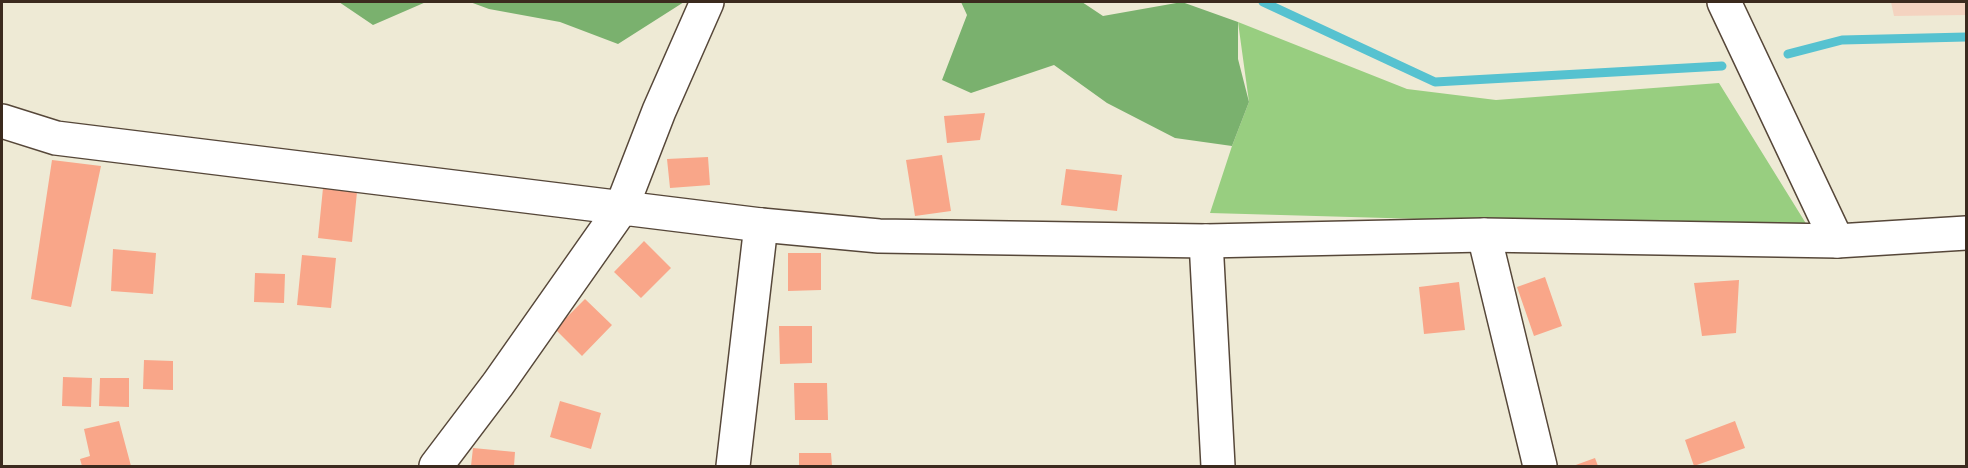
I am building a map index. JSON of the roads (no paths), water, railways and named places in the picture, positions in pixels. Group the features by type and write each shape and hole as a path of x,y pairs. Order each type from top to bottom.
{"street":[{"path":"436,466 498,384 621,209 659,111 707,2"},
{"path":"1724,2 1837,241"},
{"path":"2,121 56,138 621,209 879,236 1206,241 1484,235 1837,241 1966,233"},
{"path":"734,466 761,225"},
{"path":"1484,235 1540,466"},
{"path":"1206,241 1218,466"}],"waterway":[{"path":"1263,2 1435,82 1722,66"},
{"path":"1788,54 1842,40 1966,37"}]}
